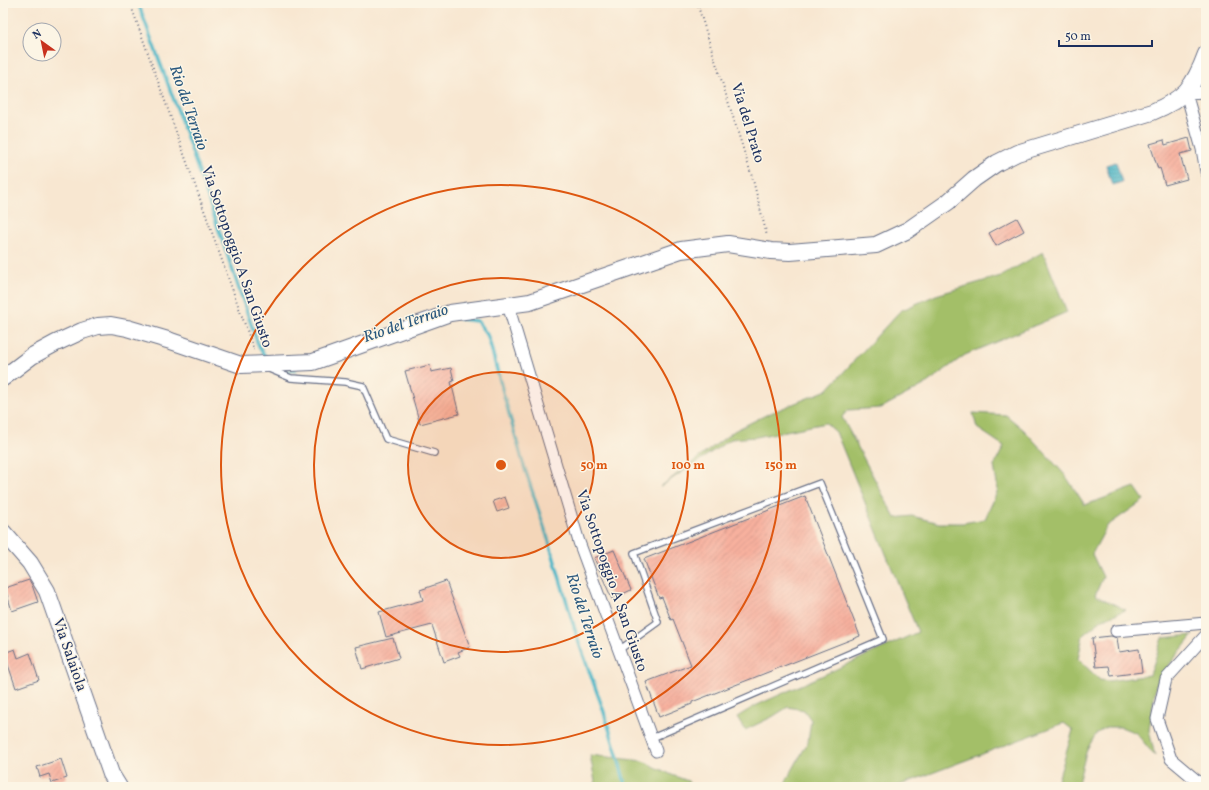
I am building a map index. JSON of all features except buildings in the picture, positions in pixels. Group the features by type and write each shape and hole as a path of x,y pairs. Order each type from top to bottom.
{"street":[{"path":"3,378 32,356 82,331 98,326 127,328 171,341 241,365 313,362 450,312 530,302 681,250 728,244 771,251 790,252 876,245 908,230 948,202 974,179 997,163 1017,153 1165,107 1186,92 1195,79 1206,54"},
{"path":"1186,92 1206,92"},
{"path":"1186,92 1202,148 1206,172"},
{"name":"Via Sottopoggio A San Giusto","path":"508,305 579,542 656,751"},
{"name":"Via Salaiola","path":"3,532 30,563 47,591 111,774 119,787"},
{"path":"1116,630 1206,623"},
{"path":"1206,635 1166,679 1157,719 1171,759 1202,785 1206,786"}],"lane":[{"name":"Via Sottopoggio A San Giusto","path":"258,364 291,378 345,382 363,386 386,439 434,453"},
{"path":"619,650 658,622 634,553 820,483 883,639 652,738"}],"path":[{"name":"Via Sottopoggio A San Giusto","path":"130,3 249,333 258,364"},
{"name":"Via del Prato","path":"697,3 753,180 771,251"}],"green space":[{"path":"1043,252 1067,312 965,355 924,385 881,408 848,410 842,417 895,518 912,516 939,523 963,523 985,519 998,490 994,466 1004,446 977,428 973,413 1006,415 1024,430 1065,475 1085,505 1135,487 1144,500 1107,526 1092,554 1103,577 1095,595 1126,610 1103,619 1083,635 1078,659 1100,680 1108,681 1150,675 1162,638 1193,635 1169,665 1156,685 1149,730 1155,756 1136,733 1121,727 1106,727 1096,734 1087,749 1077,787 1056,787 1073,730 1064,723 895,787 783,787 808,742 811,720 804,710 788,707 772,717 745,730 737,717 755,706 918,632 836,432 826,423 756,437 731,439 660,487 734,431 766,415 827,390 900,311 936,295 1001,276"},
{"path":"590,755 643,761 688,781 691,787 596,787"}],"water":[{"path":"1116,162 1122,182 1112,185 1106,165"}],"waterway":[{"name":"Rio del Terraio","path":"138,3 178,111 259,347 267,359"},
{"path":"1203,51 1206,36"},
{"name":"Rio del Terraio","path":"460,319 477,321 488,336 523,463 550,545 578,640 603,709 626,787"},
{"name":"Rio del Terraio","path":"281,373 295,370"}]}
